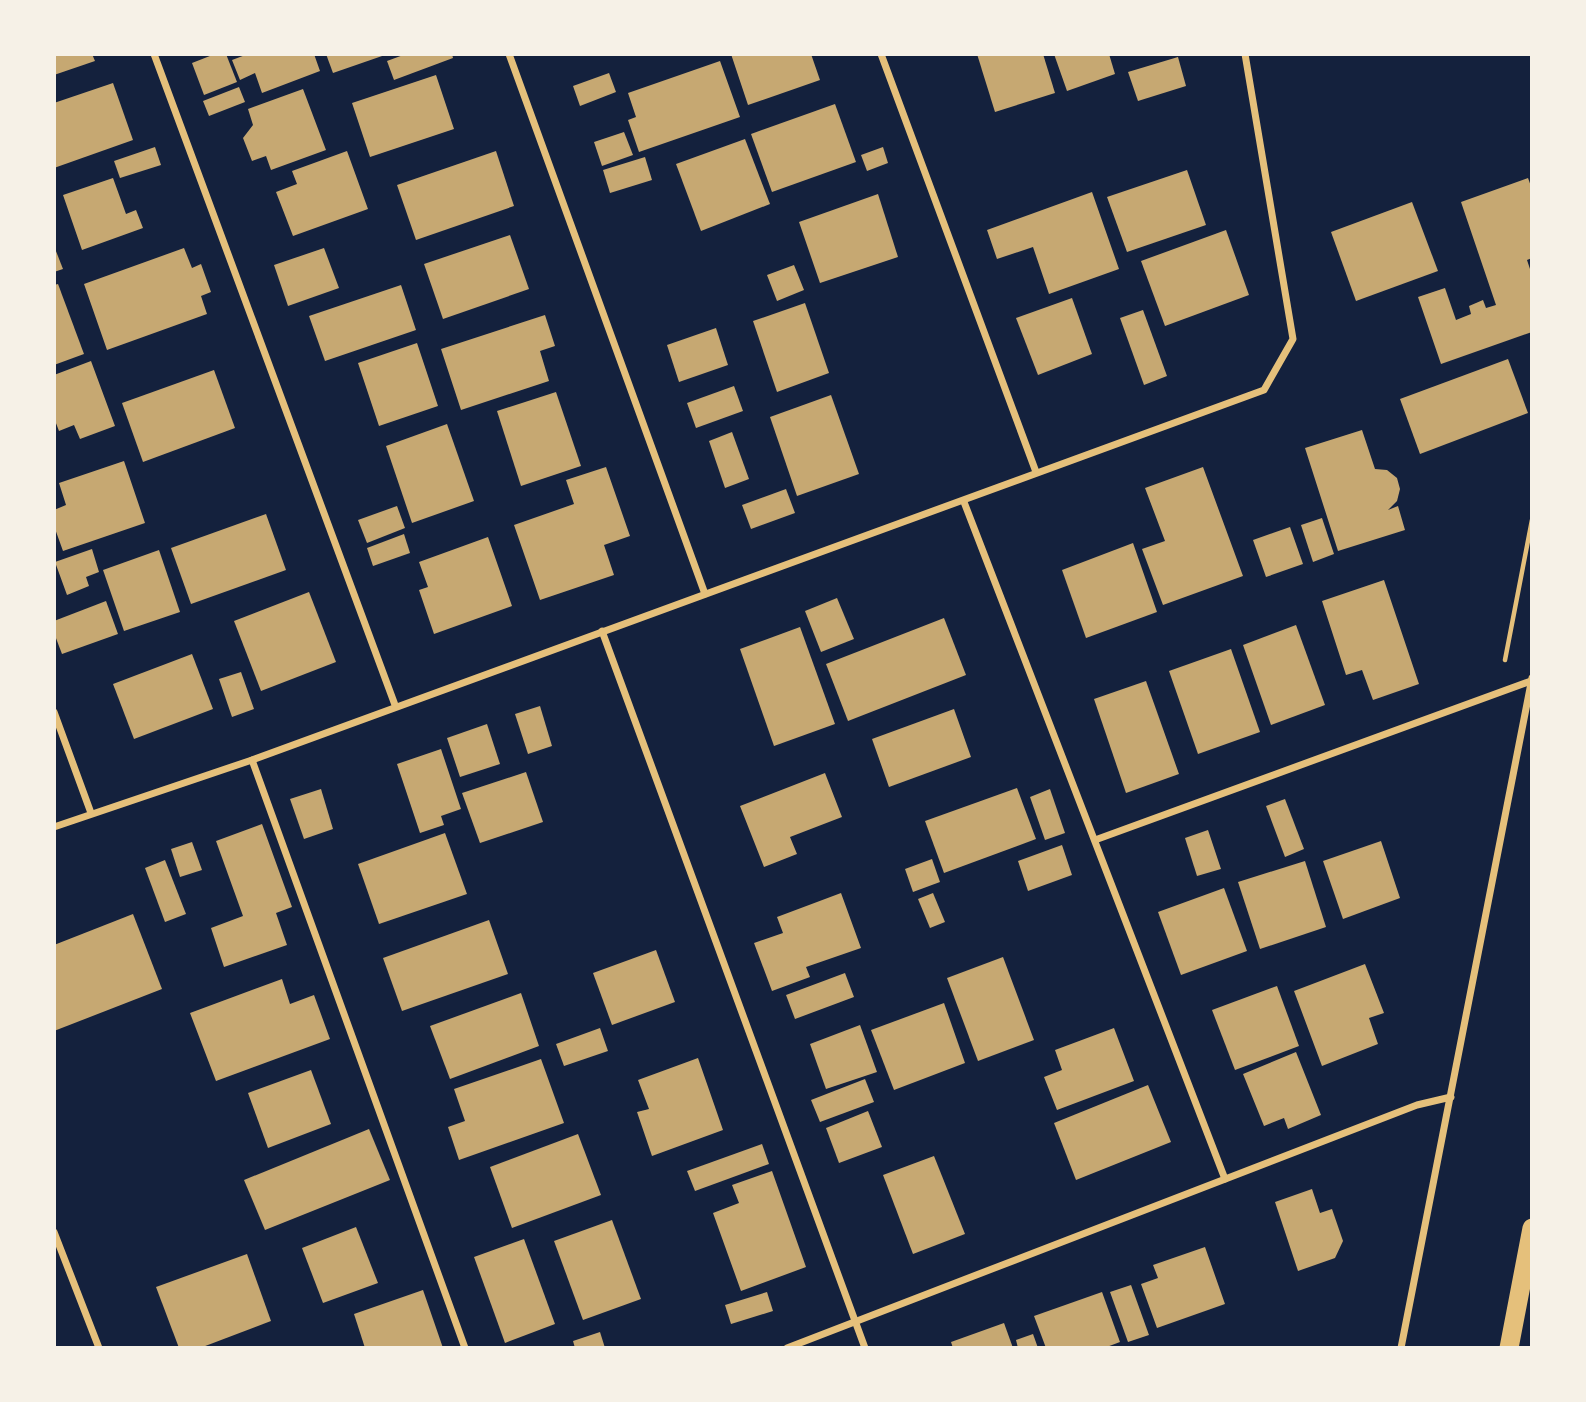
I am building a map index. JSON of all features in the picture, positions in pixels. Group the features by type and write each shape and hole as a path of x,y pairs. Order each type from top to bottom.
{"highway":[{"path":"1509,1348 1532,1228"}],"street":[{"path":"154,54 395,705"},
{"path":"509,54 705,594"},
{"path":"881,54 1036,472"},
{"path":"54,827 252,760 395,705 964,502 1036,472 1264,390 1293,339 1245,54"},
{"path":"964,502 1225,1179"},
{"path":"602,631 865,1348"},
{"path":"1095,840 1532,679"},
{"path":"1401,1348 1532,679"},
{"path":"54,712 91,813"},
{"path":"252,760 465,1348"},
{"path":"787,1348 1417,1105 1451,1097"},
{"path":"54,1232 56,1244 99,1348"}],"building":[{"path":"54,54 92,54 95,61 54,75"},
{"path":"215,54 226,54 237,82 204,95 192,63"},
{"path":"248,54 314,54 320,71 262,93 255,73 240,80 232,60"},
{"path":"326,54 384,54 385,55 333,73"},
{"path":"406,54 452,54 453,58 394,80 387,61"},
{"path":"731,54 811,54 820,80 748,105"},
{"path":"977,54 1043,54 1055,93 995,112"},
{"path":"1054,54 1109,54 1115,74 1067,91"},
{"path":"1178,57 1186,86 1138,101 1128,72"},
{"path":"720,61 740,117 639,152 628,120 636,117 628,93"},
{"path":"609,73 616,92 580,106 573,86"},
{"path":"436,75 454,129 370,157 352,103"},
{"path":"113,83 133,140 54,168 54,103"},
{"path":"239,87 245,102 209,116 203,101"},
{"path":"303,89 326,150 271,170 266,156 252,161 243,138 253,125 248,109"},
{"path":"835,104 856,162 772,192 751,134"},
{"path":"624,132 633,155 602,166 594,142"},
{"path":"745,139 770,204 701,231 676,164"},
{"path":"155,147 161,165 120,178 114,161"},
{"path":"883,147 888,163 867,171 861,155"},
{"path":"347,151 368,209 293,236 276,192 297,184 292,171"},
{"path":"496,151 514,206 416,240 397,185"},
{"path":"645,157 652,180 610,193 603,170"},
{"path":"1187,170 1206,225 1127,252 1107,197"},
{"path":"113,178 126,214 136,210 143,228 82,250 63,195"},
{"path":"1528,178 1532,189 1532,258 1527,260 1532,275 1532,332 1441,364 1418,297 1445,288 1456,320 1471,314 1469,306 1483,300 1486,308 1496,305 1461,202"},
{"path":"1092,192 1119,269 1049,294 1033,247 997,259 987,230"},
{"path":"878,194 898,257 820,283 799,222"},
{"path":"1412,202 1438,271 1356,301 1331,232"},
{"path":"1226,230 1249,295 1165,326 1141,261"},
{"path":"510,235 529,289 443,319 424,264"},
{"path":"54,246 63,269 54,272"},
{"path":"184,248 192,268 201,264 211,292 201,296 207,314 107,350 84,284"},
{"path":"324,248 339,288 288,306 274,265"},
{"path":"794,265 804,290 777,301 767,275"},
{"path":"58,284 84,354 54,365 54,285"},
{"path":"401,285 416,330 325,361 309,316"},
{"path":"1072,298 1092,354 1038,375 1016,318"},
{"path":"805,303 829,373 777,392 753,321"},
{"path":"1143,310 1167,376 1144,385 1120,318"},
{"path":"545,315 555,346 540,351 549,381 461,410 441,349"},
{"path":"716,328 728,365 679,382 667,345"},
{"path":"417,343 438,406 379,426 358,363"},
{"path":"1508,359 1528,413 1420,454 1400,399"},
{"path":"91,361 115,426 80,439 74,425 59,431 54,418 54,375"},
{"path":"214,370 235,428 143,462 122,403"},
{"path":"734,386 743,411 696,428 687,403"},
{"path":"556,392 581,466 521,486 497,411"},
{"path":"831,395 859,474 797,496 770,417"},
{"path":"447,424 474,501 412,523 386,446"},
{"path":"1362,430 1375,469 1387,470 1397,478 1400,489 1397,501 1388,510 1398,506 1405,530 1338,551 1305,448"},
{"path":"732,432 749,479 725,488 709,441"},
{"path":"124,461 145,523 63,551 54,526 54,510 66,505 59,483"},
{"path":"606,467 630,536 604,545 614,575 540,600 514,525 574,504 566,480"},
{"path":"1203,467 1243,576 1163,605 1142,549 1165,541 1145,488"},
{"path":"786,489 795,513 751,529 742,505"},
{"path":"397,506 405,528 367,543 358,520"},
{"path":"266,514 286,570 191,604 171,548"},
{"path":"1322,518 1334,554 1313,562 1301,525"},
{"path":"1290,527 1303,564 1266,577 1253,540"},
{"path":"404,534 410,553 373,566 367,548"},
{"path":"488,537 512,606 434,634 419,590 428,587 419,562"},
{"path":"1133,543 1157,612 1086,638 1062,570"},
{"path":"92,549 99,572 86,577 89,586 67,595 55,562"},
{"path":"159,550 180,612 124,631 103,570"},
{"path":"1384,580 1419,684 1373,700 1362,670 1346,675 1322,601"},
{"path":"309,592 336,662 261,691 234,621"},
{"path":"837,598 854,639 821,652 805,611"},
{"path":"106,601 118,634 62,654 54,633 54,621"},
{"path":"944,618 966,675 848,721 826,664"},
{"path":"1296,625 1325,705 1271,725 1243,645"},
{"path":"800,627 835,724 774,746 740,649"},
{"path":"1231,649 1260,732 1198,754 1169,671"},
{"path":"192,654 213,709 134,739 113,684"},
{"path":"241,672 254,709 232,717 219,679"},
{"path":"1146,681 1179,774 1126,793 1094,699"},
{"path":"540,706 552,746 528,754 515,714"},
{"path":"954,709 971,757 889,787 872,739"},
{"path":"487,724 500,764 460,777 447,738"},
{"path":"441,749 461,809 441,816 444,825 420,833 397,764"},
{"path":"526,772 543,822 480,843 462,793"},
{"path":"825,773 842,817 790,837 797,854 764,867 740,806"},
{"path":"1017,788 1036,839 944,873 925,821"},
{"path":"321,789 333,829 304,839 290,799"},
{"path":"1050,789 1065,833 1045,840 1030,797"},
{"path":"1285,799 1304,849 1285,857 1266,806"},
{"path":"262,824 292,907 276,913 287,945 224,967 211,928 243,916 216,841"},
{"path":"1208,830 1221,869 1197,876 1185,838"},
{"path":"445,833 467,894 379,924 358,864"},
{"path":"1381,841 1400,898 1343,919 1323,861"},
{"path":"192,842 202,870 180,877 171,849"},
{"path":"1062,845 1072,875 1028,891 1018,861"},
{"path":"932,859 940,882 913,892 905,869"},
{"path":"165,860 186,914 165,922 145,868"},
{"path":"1305,861 1326,927 1260,949 1238,882"},
{"path":"1224,888 1247,951 1181,975 1158,912"},
{"path":"841,893 861,948 806,967 810,977 772,991 754,943 783,933 777,917"},
{"path":"933,893 945,922 930,928 918,899"},
{"path":"133,914 162,989 54,1031 54,945"},
{"path":"489,920 508,974 402,1011 383,958"},
{"path":"656,950 675,1002 612,1025 593,973"},
{"path":"1003,957 1034,1040 978,1061 947,978"},
{"path":"1365,964 1384,1013 1369,1018 1378,1044 1322,1066 1294,991"},
{"path":"845,973 854,997 795,1019 786,995"},
{"path":"282,979 290,1004 314,995 330,1039 216,1081 190,1013"},
{"path":"1277,986 1299,1046 1235,1070 1212,1010"},
{"path":"521,993 539,1046 450,1079 430,1026"},
{"path":"944,1003 965,1063 894,1090 871,1030"},
{"path":"860,1025 877,1072 826,1089 810,1044"},
{"path":"600,1028 608,1051 564,1066 556,1044"},
{"path":"1114,1028 1134,1081 1057,1110 1044,1077 1062,1070 1055,1050"},
{"path":"1296,1052 1321,1115 1288,1129 1284,1118 1264,1126 1243,1074"},
{"path":"698,1058 723,1130 652,1156 637,1112 649,1109 638,1080"},
{"path":"541,1059 564,1123 459,1160 448,1127 465,1121 454,1089"},
{"path":"311,1070 331,1124 268,1148 248,1093"},
{"path":"865,1079 874,1102 820,1122 811,1100"},
{"path":"1148,1085 1171,1142 1076,1180 1054,1123"},
{"path":"868,1111 882,1147 839,1163 826,1128"},
{"path":"369,1129 390,1180 265,1230 244,1180"},
{"path":"578,1134 601,1195 512,1228 490,1167"},
{"path":"762,1144 769,1164 695,1191 687,1171"},
{"path":"934,1156 965,1234 913,1254 883,1175"},
{"path":"772,1171 806,1267 741,1291 713,1213 739,1203 732,1185"},
{"path":"1312,1189 1320,1213 1332,1209 1343,1241 1335,1258 1298,1271 1275,1202"},
{"path":"612,1220 641,1299 583,1320 554,1241"},
{"path":"356,1227 378,1283 323,1303 302,1248"},
{"path":"524,1239 555,1324 505,1343 474,1257"},
{"path":"1205,1247 1225,1304 1157,1328 1141,1284 1158,1278 1153,1265"},
{"path":"247,1254 271,1321 200,1348 179,1348 156,1287"},
{"path":"1131,1285 1149,1335 1128,1342 1110,1292"},
{"path":"423,1290 443,1348 365,1348 354,1314"},
{"path":"767,1292 773,1311 731,1324 725,1305"},
{"path":"1102,1292 1120,1342 1104,1348 1046,1348 1034,1316"},
{"path":"1004,1323 1013,1348 953,1348 951,1342"},
{"path":"600,1332 605,1348 575,1348 573,1341"},
{"path":"1033,1334 1038,1348 1018,1348 1016,1340"}]}
